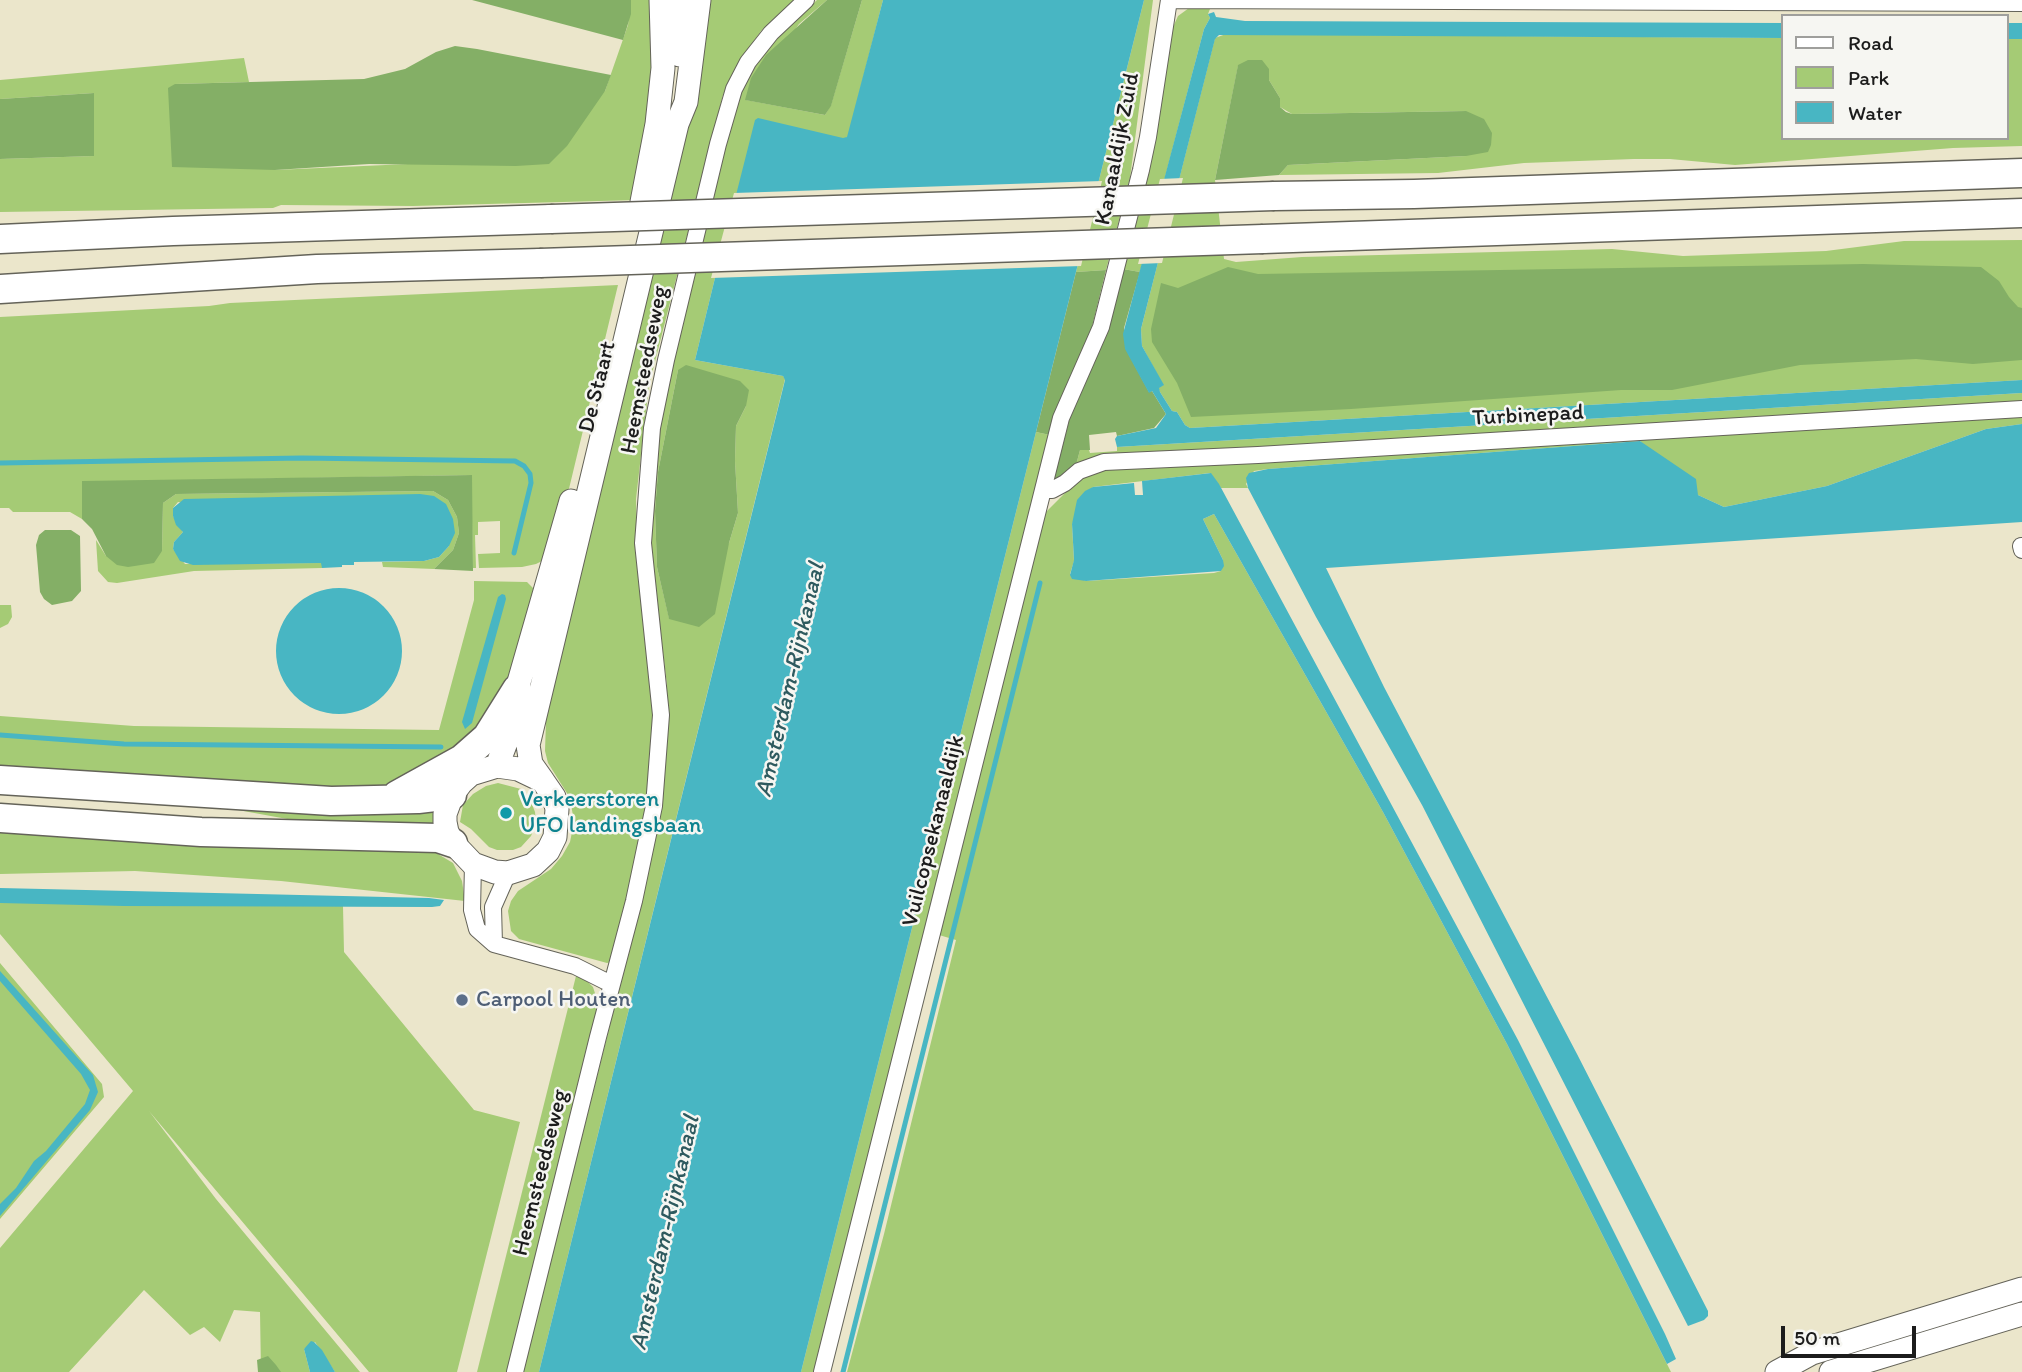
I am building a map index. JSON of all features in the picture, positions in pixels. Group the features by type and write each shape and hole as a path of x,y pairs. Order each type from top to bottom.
{"highway":[{"path":"0,239 187,230 1274,196 1414,194 2022,173"},
{"path":"0,289 317,269 2022,214"},
{"path":"388,800 462,759 487,737 517,689"},
{"path":"0,780 320,800 418,800 452,795"},
{"path":"0,818 201,832 438,838 453,843"}],"main road":[{"name":"De Staart","path":"497,766 516,716 517,689 570,503 647,178 657,124 663,68 661,0"},
{"name":"De Staart","path":"677,124 681,31 679,0"},
{"name":"De Staart","path":"543,781 531,764 528,745 677,124 686,102 699,0"},
{"path":"497,766 518,769 543,781 554,797 557,809 555,836 542,859 520,871 495,872 473,864 453,843 447,832 445,814 452,795 471,774 497,766"},
{"path":"1777,1372 1812,1353 2022,1289"},
{"path":"1831,1372 2022,1314"}],"street":[{"name":"Heemsteedseweg","path":"515,1372 634,901 654,806 661,715 643,543 652,428 666,360 714,158 734,89 748,62 771,33 806,0"},
{"path":"1169,0 2022,3"},
{"name":"Kanaaldijk Zuid","path":"1106,307 1149,137 1169,0"},
{"name":"Vuilcopsekanaaldijk","path":"822,1372 1061,418 1092,350 1106,307"},
{"name":"Turbinepad","path":"1044,489 1052,490 1079,471 1104,462 1258,456 2022,409"},
{"path":"473,864 472,910 477,929 494,944 575,966 611,984"},
{"path":"494,944 493,907 508,873"}],"green space":[{"path":"472,0 631,0 631,14 623,40"},
{"path":"631,0 655,0 656,33 637,200 0,212 0,159 94,156 94,93 0,99 0,80 244,58 249,82 175,84 275,170 430,163 605,91 628,25"},
{"path":"705,0 795,0 761,31 739,62 723,95 649,385 636,499 638,573 652,684 653,724 647,802 632,882 611,962 607,963 519,939 511,931 508,911 518,891 551,869 570,842 574,822 570,798 548,763 545,751 546,721"},
{"path":"817,0 827,0 799,24 746,100 825,115 831,105 862,0 883,0 848,137 737,197 714,282 695,360 783,376 785,379 539,1372 523,1372 618,993 661,805 666,754 667,685 653,570 651,524 661,407 737,93 762,52","holes":["678,370 746,406 736,426 738,513 729,543 669,618 657,567 655,511 658,472"]},
{"path":"827,0 862,0 831,106 825,115 745,100 751,78 766,55"},
{"path":"1144,0 1153,0 1130,178 1106,270 1076,272"},
{"path":"1189,8 1210,9 1210,18 1204,29 1140,272 1123,269 1150,164 1173,27 1178,16"},
{"path":"1226,34 1780,38 1780,140 2008,140 2008,39 2022,39 2022,146 1953,148 1735,165 1670,159 1634,159 1524,163 1438,173 1279,175 1288,165 1466,156 1466,111 1292,114 1280,107 1280,98 1269,80 1238,66 1215,180 1224,259 1236,262 1302,257 1612,249 1683,256 1826,251 1904,241 2022,240 2022,380 1190,428 1177,412 1172,411 1158,388 1163,385 1142,346 1141,329 1215,38"},
{"path":"455,46 611,75 605,91 567,146 549,164 369,164 275,170 172,167 168,88 175,84 364,79 405,69 436,52"},
{"path":"1248,60 1262,60 1269,69 1269,80 1280,98 1280,107 1286,112 1466,111 1484,119 1492,133 1491,145 1488,152 1466,156 1288,165 1279,175 1215,180 1238,65"},
{"path":"94,93 94,156 0,159 0,99"},
{"path":"1863,264 1981,267 1999,281 2009,297 2022,308 2022,360 1973,364 1916,359 1800,365 1672,390 1621,390 1191,417 1177,383 1152,342 1151,329 1161,283 1178,288 1228,267 1258,274"},
{"path":"1123,269 1140,272 1124,328 1126,349 1149,392 1152,391 1166,414 1154,428 1117,436 1116,432 1089,435 1090,450 1080,450 1075,469 1053,483 1074,402"},
{"path":"1106,270 1090,335 1050,435 1036,432 1076,272"},
{"path":"618,285 567,497 544,560 536,564 479,568 478,554 500,553 500,521 478,522 478,535 475,535 476,568 473,568 471,475 82,482 82,519 70,512 13,512 9,508 0,508 0,317"},
{"path":"686,365 740,381 749,390 746,406 736,426 738,513 729,543 715,614 699,627 669,619 657,567 655,511 658,472 678,370"},
{"path":"2022,393 2022,424 1986,429 1827,486 1724,507 1698,495 1640,441 1268,469 1254,471 1246,484 1248,488 1221,488 1210,473 1093,487 1072,524 1074,561 1070,574 1086,581 1214,573 1221,571 1223,560 1203,519 1214,514 1383,812 1507,1044 1671,1372 847,1372 884,1234 956,940 939,935 1028,578 1046,512 1070,488 1080,450 1089,450 1090,453 1117,451 1117,447"},
{"path":"1036,432 1050,435 816,1372 801,1372"},
{"path":"472,475 473,571 434,569 453,550 459,533 457,517 448,500 433,491 176,494 163,503 162,551 154,563 128,567 117,565 106,556 92,529 82,519 82,481"},
{"path":"433,491 448,500 457,517 459,533 453,550 434,569 383,567 382,562 424,561 439,557 449,546 178,502 173,508 173,516 183,532 174,542 173,549 185,564 322,563 322,568 194,571 117,583 108,582 98,571 96,540 106,556 162,551 163,503 176,494"},
{"path":"45,530 71,530 80,536 81,591 72,601 52,605 40,592 36,545 39,535"},
{"path":"474,581 527,582 537,592 509,684 478,734 398,783 358,791 0,771 0,716 134,726 439,730 474,600"},
{"path":"0,605 11,605 12,617 8,624 0,628"},
{"path":"498,783 521,789 530,799 535,812 536,824 531,836 521,847 513,850 489,847 460,822 463,805 473,794"},
{"path":"437,806 435,826 309,823 238,810"},
{"path":"0,830 433,851 453,863 462,881 465,901 281,881 135,871 0,874"},
{"path":"0,902 343,906 344,952 474,1110 520,1122 457,1372 369,1372 149,1111 216,1199 360,1372 335,1372 315,1342 304,1349 310,1372 261,1372 260,1312 234,1310 220,1342 204,1327 190,1335 144,1290 69,1372 0,1372 0,1248 133,1091 0,934"},
{"path":"0,963 102,1084 104,1097 0,1219"},
{"path":"576,976 593,987 599,1006 508,1372 477,1372"},
{"path":"268,1356 281,1372 258,1372 257,1360"}],"water":[{"name":"Amsterdam-Rijnkanaal","path":"883,0 1144,0 801,1372 539,1372 785,380 783,376 695,360 714,282 755,120 758,118 847,137"},
{"path":"1214,12 1216,17 1245,21 1780,23 1780,38 1219,35 1215,39 1141,329 1142,346 1164,385 1159,388 1160,392 1172,411 1177,412 1190,428 2022,380 2022,393 1117,447 1117,436 1156,428 1166,414 1152,391 1149,393 1125,349 1123,334 1204,29 1210,18 1208,14"},
{"path":"2008,23 2022,23 2022,39 2008,39"},
{"path":"2022,424 2022,522 1326,568 1384,687 1577,1054 1708,1311 1704,1320 1688,1326 1422,805 1316,617 1248,488 1246,478 1249,473 1268,469 1640,441 1696,479 1698,495 1724,507 1827,486 1986,429"},
{"path":"1211,473 1518,1040 1665,1334 1676,1359 1667,1364 1507,1044 1383,812 1214,514 1203,519 1223,560 1221,571 1086,581 1072,579 1072,524 1077,500 1085,491 1093,487 1134,483 1135,495 1143,495 1142,481"},
{"path":"420,494 434,496 446,504 453,519 455,533 449,546 439,557 424,561 354,562 354,565 322,568 321,563 193,565 180,561 173,549 174,542 183,532 176,525 173,508 184,499"},
{"path":"339,588 363,593 384,606 397,627 402,651 397,675 384,696 363,709 339,714 315,709 294,696 281,675 276,651 281,627 294,606 315,593"},
{"path":"502,594 506,599 472,723 465,729 462,722 498,597"},
{"path":"0,888 444,900 440,906 432,907 0,903"},
{"path":"0,971 93,1075 98,1092 90,1110 0,1216 0,1204 85,1104 90,1090 81,1074 0,981"},
{"path":"311,1341 322,1350 335,1372 310,1372 304,1349"}],"pier":[{"path":"1183,178 1162,263 1138,264 1160,179"},
{"path":"1102,181 1081,266 711,278 734,193"}],"waterway":[{"path":"0,463 302,458 515,461 524,466 530,474 531,483 514,553"},
{"path":"843,1372 1040,583"},
{"path":"0,735 124,744 441,747"}],"place":[{"name":"Verkeerstoren UFO landingsbaan","path":"506,813"},
{"name":"Carpool Houten","path":"462,1000"}]}
